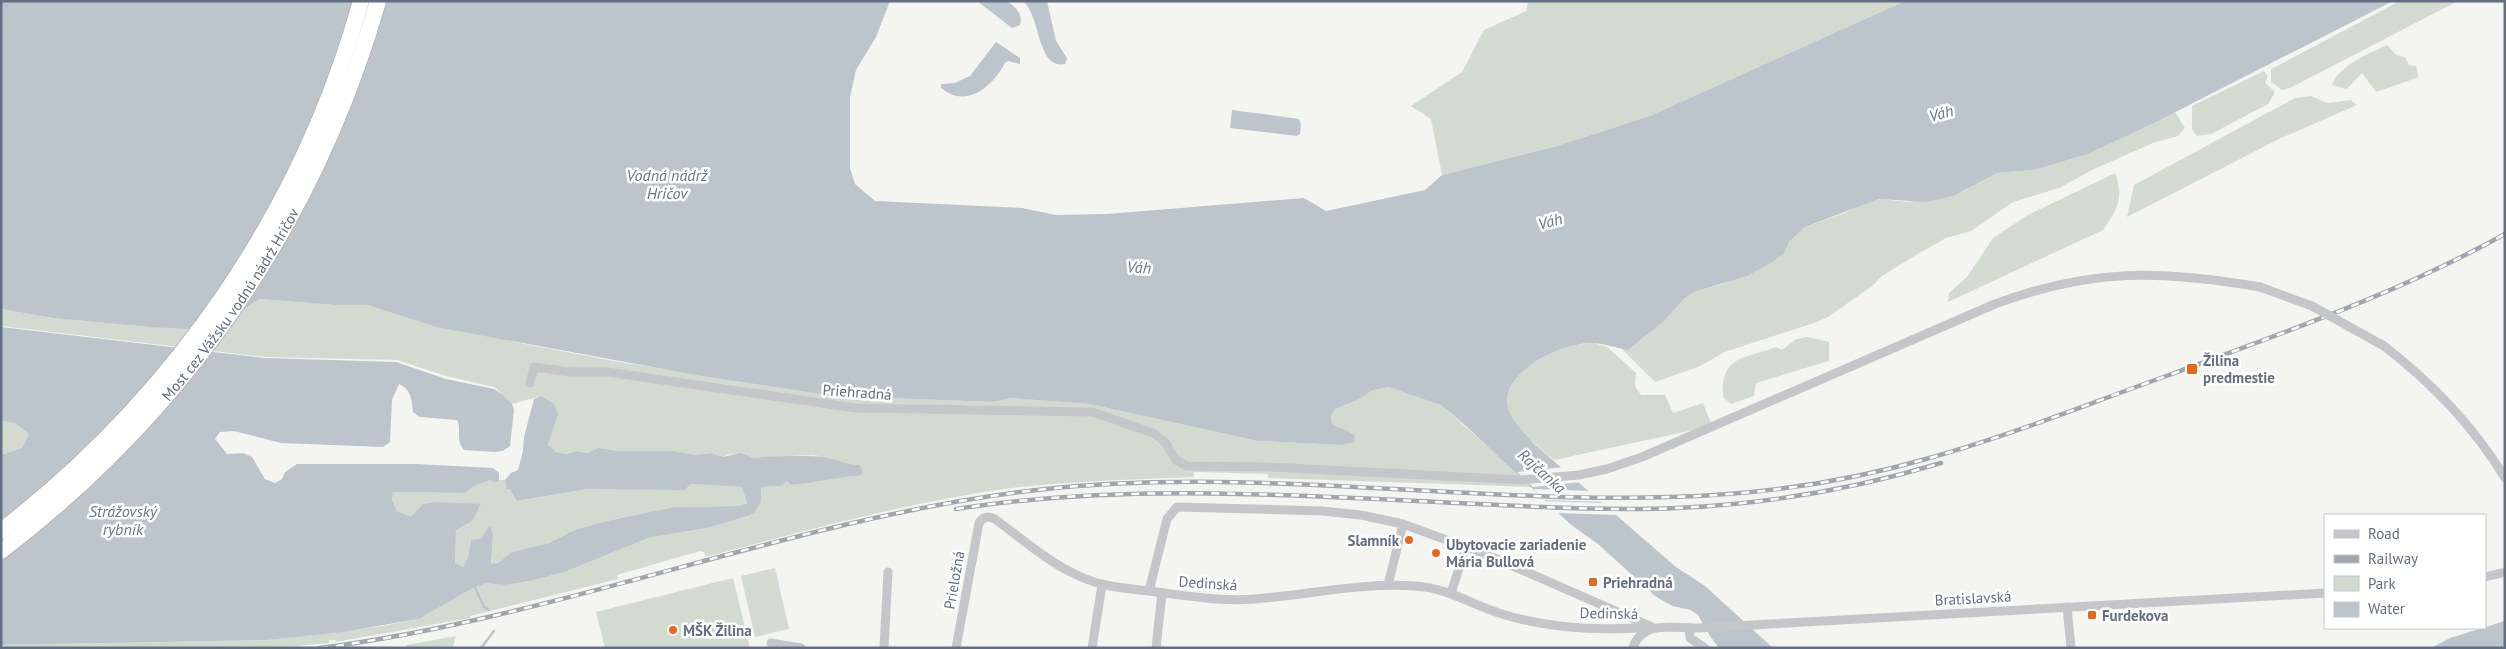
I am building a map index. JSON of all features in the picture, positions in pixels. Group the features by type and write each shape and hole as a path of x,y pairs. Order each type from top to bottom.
{"highway":[{"name":"Most cez Vážsku vodnú nádrž Hričov","path":"1,531 68,476 107,439 162,378 218,305 258,242 305,156 340,71 362,1"},
{"name":"Most cez Vážsku vodnú nádrž Hričov","path":"1,551 78,488 119,449 175,388 226,322 273,249 318,163 355,74 378,1"}],"street":[{"name":"Priehradná","path":"530,383 534,367 570,372 607,372 856,408 1092,412 1153,433 1165,442 1178,462 1187,466 1268,467 1521,480 1578,475 1607,469 1650,454 1995,304 2045,287 2076,280 2144,274 2191,277 2260,287 2312,306 2384,346 2423,377 2459,414 2505,478"},
{"path":"1149,591 1167,519 1179,506 1322,511 1361,515 1403,524 1466,547 1652,627"},
{"name":"Dedinská","path":"982,518 995,519 1056,564 1102,585 1162,593 1254,600 1311,592 1388,585 1418,586 1451,593 1482,608 1543,623 1623,629 1652,627"},
{"name":"Prieložná","path":"956,648 979,523 982,518"},
{"path":"1388,585 1403,524"},
{"path":"1451,593 1466,547"},
{"path":"884,648 888,572"},
{"path":"2486,577 2505,572"},
{"path":"1092,648 1102,585"},
{"path":"1156,648 1162,593"},
{"name":"Bratislavská","path":"1652,627 1694,628 2324,593"},
{"path":"2067,607 2071,648"},
{"path":"1632,648 1639,635 1652,627"},
{"path":"1694,628 1690,638 1705,648"},
{"path":"771,643 801,648"}],"green space":[{"path":"1528,1 1905,1 1650,116 1557,146 1442,175 1431,119 1411,106 1462,72 1484,30 1526,11"},
{"path":"2400,1 2458,1 2290,88 2282,90 2271,82 2271,69"},
{"path":"2387,45 2396,55 2405,57 2409,65 2416,66 2419,77 2376,92 2362,73 2347,89 2332,85 2341,71 2348,65"},
{"path":"2264,71 2268,76 2265,83 2275,92 2268,104 2211,134 2197,136 2192,129 2192,106"},
{"path":"2311,96 2327,103 2351,100 2357,105 2279,139 2127,217 2134,185 2295,98"},
{"path":"2175,112 2185,128 2178,136 2153,143 2092,170 2059,188 2013,202 1971,231 1946,238 1916,255 1882,276 1872,286 1828,317 1817,322 1725,352 1698,367 1655,382 1622,349 1628,350 1664,321 1685,298 1697,291 1723,284 1785,252 1789,242 1805,227 1879,199 1909,202 1966,190 1978,181 1997,173 2034,170 2088,154"},
{"path":"2115,173 2119,189 2118,203 2103,230 1948,302 1949,293 1967,277 1993,238 2028,215"},
{"path":"259,299 336,305 368,305 436,327 481,334 613,361 835,396 993,402 1011,398 1089,404 1258,441 1341,445 1354,443 1332,424 1331,416 1335,409 1358,400 1373,390 1389,387 1441,405 1533,487 1268,478 1268,474 1194,472 1194,477 1041,485 990,491 918,504 706,557 704,552 700,551 617,575 618,579 470,616 470,618 336,642 335,640 329,640 329,643 275,648 1,648 1,645 268,640 382,626 419,619 487,582 504,585 530,581 565,572 648,538 707,528 748,516 761,487 781,486 787,481 791,485 827,478 859,476 859,465 849,465 827,457 812,455 754,458 730,454 723,457 712,453 695,455 673,451 619,451 598,448 587,453 576,451 566,454 556,452 548,445 554,426 541,396 512,404 494,387 446,376 397,360 265,357 1,326 1,309 53,318 149,327 236,315"},
{"path":"1808,337 1829,342 1829,361 1756,383 1754,396 1731,404 1723,397 1725,374 1736,361 1776,347 1782,350 1796,339"},
{"path":"1594,343 1607,347 1636,373 1635,386 1641,395 1665,395 1673,413 1703,403 1712,426 1554,460 1527,437 1515,423 1508,408 1507,396 1518,376 1538,360 1561,349 1580,344"},
{"path":"1,421 15,423 29,434 22,448 1,455"},
{"path":"490,480 495,482 505,480 506,489 510,490 517,501 588,489 690,484 742,487 747,503 739,506 674,507 602,522 572,531 549,543 512,552 498,563 491,565 493,534 490,525 481,540 471,540 468,557 463,567 455,564 456,530 471,522 411,518 397,511 392,500 393,492 465,493 472,487"},
{"path":"775,568 789,629 755,637 741,576"},
{"name":"MŠK Žilina","path":"733,578 750,648 605,648 596,612"},
{"path":"456,636 453,648 406,648 407,645"}],"water":[{"name":"Vodná nádrž Hričov","path":"1,1 890,1 876,37 856,70 850,97 850,168 855,184 875,201 1022,208 1056,215 1107,214 1304,198 1326,211 1425,190 1442,175 1557,146 1650,116 1905,1 2393,1 2158,121 2088,154 2034,170 1997,173 1953,196 1926,202 1879,199 1805,227 1789,242 1785,252 1774,261 1747,276 1697,291 1685,298 1664,321 1628,350 1594,343 1567,347 1536,361 1523,371 1513,382 1508,395 1508,408 1515,422 1533,443 1676,567 1705,586 1773,648 1719,648 1698,615 1691,610 1672,606 1655,596 1598,544 1570,524 1465,425 1441,405 1389,387 1373,390 1358,400 1335,409 1331,416 1332,424 1355,436 1354,443 1341,445 1258,441 1089,404 1011,398 993,402 834,396 690,374 436,327 368,305 336,305 259,299 236,315 191,329 53,318 1,309"},
{"path":"977,1 1007,1 1020,14 1020,25 1012,28"},
{"path":"1023,1 1047,1 1056,41 1067,58 1065,64 1056,64 1049,59 1044,51 1029,8"},
{"path":"996,42 1020,58 1020,64 1008,61 986,87 969,96 950,94 941,88 941,84 955,83 970,76"},
{"path":"1232,110 1299,119 1301,125 1300,134 1297,136 1230,128"},
{"name":"Strážovský rybník","path":"1,327 265,358 396,362 446,379 494,389 512,404 514,410 510,446 503,451 464,450 459,438 457,420 420,417 413,412 408,392 399,384 392,400 390,442 383,447 281,443 234,431 220,432 215,439 227,454 243,453 252,457 265,479 275,483 282,479 285,472 297,464 416,464 493,468 499,473 499,480 495,483 490,480 472,487 465,493 393,492 392,500 397,511 411,517 423,504 435,502 481,504 471,522 456,530 455,563 463,567 468,557 471,540 481,539 490,525 493,534 491,564 498,563 512,552 549,543 572,531 602,522 674,507 739,506 747,503 742,487 690,484 685,490 588,489 517,501 510,490 506,489 505,480 511,473 518,470 534,399 541,396 554,404 558,414 548,445 556,452 566,454 576,451 587,453 598,448 619,451 673,451 695,455 712,453 723,457 741,453 754,458 819,456 859,465 862,469 862,474 859,476 791,485 787,481 782,486 761,487 761,502 756,511 748,516 707,528 648,538 565,572 530,581 504,585 487,583 475,587 419,619 342,632 268,640 1,645 1,455 22,448 29,434 15,423 1,421"},
{"path":"2505,621 2505,647 2431,648 2450,638 2479,629 2486,629 2486,627"}],"pier":[{"path":"1564,467 1581,482 1533,487 1517,472"},
{"path":"1534,489 1593,491 1606,502 1543,500"},
{"path":"1546,501 1607,503 1618,515 1556,513"}],"waterway":[{"path":"475,587 484,607 489,610"},
{"path":"481,648 494,631"}],"railway":[{"path":"320,648 411,633 501,614 856,522 946,504 1037,490 1116,484 1195,482 1274,483 1512,495 1670,497 1735,494 1863,475 1957,450 2019,430 2299,327 2424,275 2505,234"},
{"path":"956,509 1021,501 1151,493 1282,495 1577,508 1677,508 1744,503 1810,494 1843,488 1941,463"}],"place":[{"name":"Žilina predmestie","path":"2192,369"},
{"name":"Slamník","path":"1409,540"},
{"name":"Ubytovacie zariadenie Mária Bullová","path":"1436,553"},
{"name":"Priehradná","path":"1593,582"},
{"name":"Furdekova","path":"2092,615"},
{"name":"MŠK Žilina","path":"673,630"}],"water label":[{"name":"Váh","path":"1941,113"},
{"name":"Váh","path":"1550,221"},
{"name":"Váh","path":"1139,267"},
{"name":"Rajčanka","path":"1542,471"}]}
